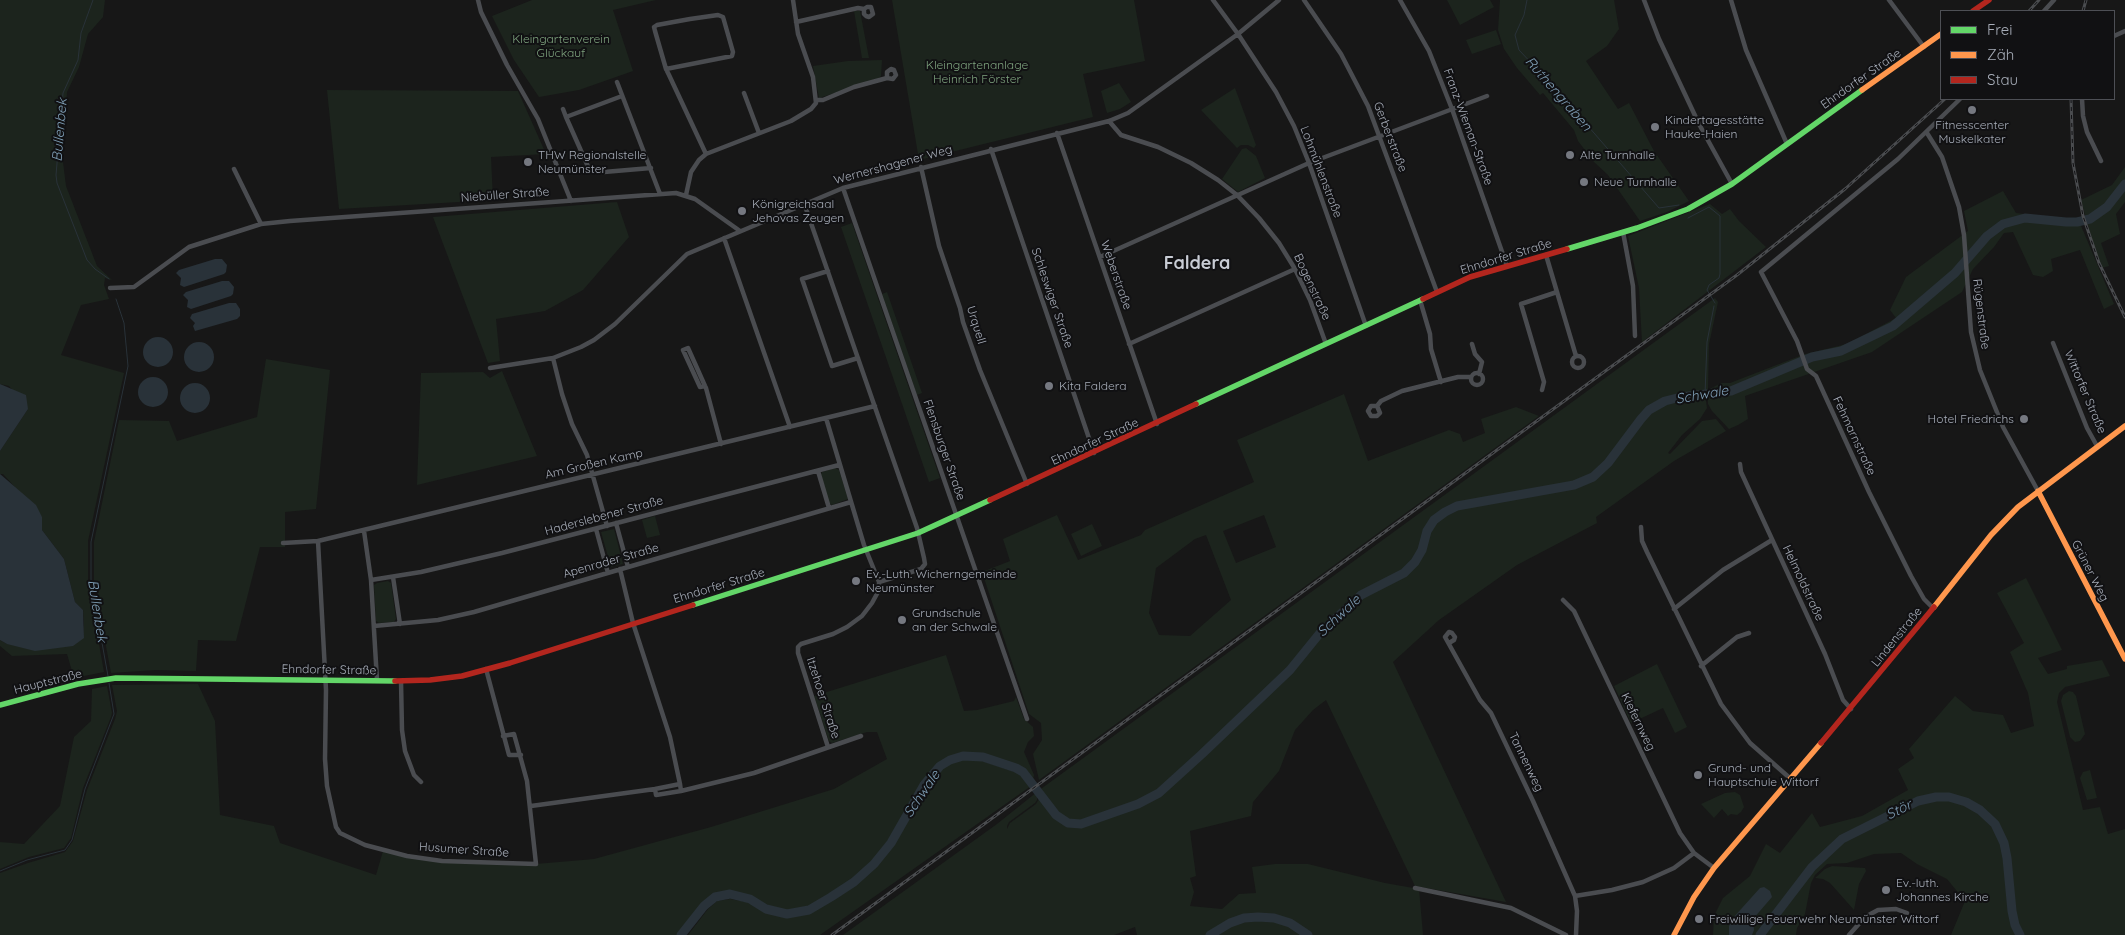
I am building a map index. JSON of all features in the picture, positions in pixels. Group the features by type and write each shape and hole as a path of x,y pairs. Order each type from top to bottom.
{"street":[{"path":"478,0 481,12 507,65 538,119 571,201"},
{"path":"686,195 694,168 706,154 798,117 811,109 816,100 813,76 802,46 793,0"},
{"name":"Lohmühlenstraße","path":"1213,0 1276,92 1294,126 1309,163 1366,326"},
{"name":"Wernershagener Weg","path":"490,368 553,358 594,340 634,306 678,261 688,254 804,203 843,188 991,149 1108,121 1128,113 1238,34 1279,0"},
{"name":"Gerberstraße","path":"1304,0 1341,54 1368,106 1437,292"},
{"name":"Franz-Wieman-Straße","path":"1400,0 1429,51 1452,109 1507,266"},
{"path":"1644,0 1659,39 1699,124 1732,184"},
{"path":"1731,0 1746,50 1787,144"},
{"path":"1889,0 1924,47"},
{"path":"1974,10 1988,0"},
{"path":"2045,10 2054,0"},
{"path":"796,22 840,11 864,9"},
{"path":"666,69 732,55 734,52 723,18 718,16 690,19 655,26 666,69 706,154"},
{"name":"Ehndorfer Straße","path":"116,678 402,681 438,679 486,669 918,533 1158,424 1470,277 1623,232 1688,209 1732,184 1940,35"},
{"path":"816,100 823,100 854,87 887,78"},
{"path":"617,82 660,194"},
{"path":"744,93 759,133"},
{"path":"566,117 622,96"},
{"path":"1100,257 1309,163 1487,96"},
{"path":"1927,133 1959,100"},
{"path":"2082,100 2083,116 2087,132 2101,160"},
{"path":"563,109 590,171 604,172 651,168"},
{"name":"Bogenstraße","path":"1108,121 1121,135 1158,148 1191,163 1237,195 1279,243 1295,269 1326,344"},
{"name":"Weberstraße","path":"1057,133 1158,424"},
{"name":"Rügenstraße","path":"1927,133 1942,157 1959,207 1964,235 1971,332 1980,370 2000,420 2038,491"},
{"name":"Fehmarnstraße","path":"1927,133 1761,272 1797,341 1806,366 1816,376 1853,459 1911,576 1924,599 1933,608"},
{"name":"Schleswiger Straße","path":"991,149 1094,453"},
{"name":"Urquell","path":"921,167 939,246 963,322 980,370 1027,484"},
{"path":"234,169 261,224"},
{"name":"Flensburger Straße","path":"843,188 1027,719"},
{"name":"Niebüller Straße","path":"110,288 134,287 189,248 261,224 660,194 686,195 695,199 740,231"},
{"path":"804,203 918,533 925,564 921,569 879,582 866,550 826,418"},
{"path":"1623,232 1633,286 1635,336"},
{"path":"724,238 790,427"},
{"path":"1546,255 1576,356"},
{"path":"1129,344 1295,269"},
{"path":"828,271 802,280 832,366 858,358"},
{"path":"1542,390 1544,382 1521,304 1557,292"},
{"path":"1420,300 1441,382"},
{"name":"Wittorfer Straße","path":"2053,343 2087,428 2097,446 2125,426"},
{"path":"1471,377 1474,384 1479,384 1482,379 1480,374 1482,362 1475,354 1472,344"},
{"path":"705,386 700,387 683,350 688,348 705,386 721,444"},
{"path":"553,358 569,416 586,455 607,526"},
{"path":"1377,406 1402,390 1480,374"},
{"name":"Am Großen Kamp","path":"284,543 318,541 364,531 874,406"},
{"name":"Lindenstraße","path":"1674,935 1702,883 1852,710 1991,535 2018,507 2097,446"},
{"name":"Helmoldstraße","path":"1740,464 1741,472 1825,654 1844,700 1852,710"},
{"name":"Haderslebener Straße","path":"371,580 449,566 840,465"},
{"path":"818,471 829,508"},
{"name":"Grüner Weg","path":"2038,491 2125,659"},
{"name":"Apenrader Straße","path":"374,626 456,616 851,502"},
{"path":"616,524 628,567"},
{"path":"1641,527 1642,541 1721,704 1742,733 1792,780"},
{"path":"596,529 608,573"},
{"path":"364,531 371,580 377,680"},
{"path":"1674,609 1723,570 1772,540"},
{"path":"318,541 326,680"},
{"path":"620,569 633,623 670,737 681,791"},
{"path":"393,577 400,624"},
{"name":"Itzehoer Straße","path":"861,736 828,748 797,650 801,644 833,634 862,616 876,597 879,590 879,582"},
{"name":"Kiefernweg","path":"1563,600 1574,611 1680,833 1694,853 1714,868"},
{"path":"1701,666 1737,637 1749,633"},
{"name":"Tannenweg","path":"1449,643 1480,700 1491,713 1534,801 1575,896 1578,917 1576,935"},
{"path":"486,669 509,755 520,754"},
{"name":"Hauptstraße","path":"0,705 32,695 116,678"},
{"name":"Husumer Straße","path":"326,680 325,759 327,786 336,827 340,833 365,845 406,856 442,861 536,864 531,806"},
{"path":"402,681 402,730 405,750 414,775 421,782"},
{"path":"503,736 514,734 531,806 680,784"},
{"path":"655,789 656,795 754,774 828,748"},
{"path":"1575,896 1612,890 1643,882 1674,868 1694,853"},
{"path":"1415,888 1508,907 1566,935"},
{"path":"1849,935 1866,917 1878,910 1896,909 1908,913"}],"green space":[{"path":"0,0 105,0 103,17 88,34 79,67 67,92 63,162 66,186 97,266 112,280 105,278 104,285 109,299 81,305 61,355 124,373 88,541 88,582 104,672 74,678 67,654 12,656 0,646 0,640 7,644 83,638 84,623 83,610 75,602 64,559 42,530 42,517 3,474 0,474 0,451 28,409 9,386 0,384"},
{"name":"Kleingartenverein Glückauf","path":"532,0 656,0 613,10 633,71 579,90 539,97 514,60 492,16"},
{"name":"Kleingartenanlage Heinrich Förster","path":"892,0 1134,0 1145,61 1083,74 1093,117 919,160"},
{"path":"1447,0 1490,0 1494,7 1460,25"},
{"path":"1500,0 1614,0 1619,29 1607,46 1586,61 1618,109 1629,103 1654,151 1689,201 1667,212 1640,221 1608,175 1594,162 1578,141 1574,130 1543,93 1540,95 1504,49 1498,30"},
{"path":"854,11 860,11 869,58 862,58"},
{"path":"1496,30 1501,44 1472,54 1466,40"},
{"path":"882,60 881,76 877,80 819,98 813,66 848,61"},
{"path":"1119,83 1131,102 1120,109 1107,113 1101,91"},
{"path":"1235,88 1256,145 1254,148 1248,145 1241,145 1237,148 1201,110"},
{"path":"327,90 518,91 546,154 491,157 493,200 339,209"},
{"path":"1246,148 1256,156 1265,178 1238,192 1222,179 1242,149"},
{"path":"2125,167 2125,202 2116,214 2120,234 2101,243 2109,266 2102,268 2081,200 2112,185"},
{"path":"2003,191 2016,213 2079,221 2114,304 2104,309 2080,250 2051,259 2053,271 2043,277 2033,275 2013,232 2004,233 1994,247 1973,269 1962,292 1872,352 1745,396 1748,419 1738,425 1729,429 1712,411 1708,404 1707,390 1707,394 1705,394 1707,408 1700,419 1682,435 1668,453 1670,454 1702,421 1716,419 1726,431 1674,461 1596,517 1597,523 1517,565 1439,620 1393,662 1506,902 1415,886 1326,700 1313,710 1295,730 1279,771 1253,802 1251,816 1190,831 1196,876 1190,878 1194,892 1190,906 1222,909 1239,894 1256,893 1252,867 1275,864 1308,864 1385,883 1419,889 1423,935 1137,935 1135,927 1114,935 843,935 997,824 1037,792 1035,803 1009,822 1007,829 1010,823 1036,804 1041,795 1038,791 1715,298 1718,302 1709,344 1708,390 1721,383 1730,383 1805,354 1847,344 1896,318 1890,310 1906,277 1968,231 1964,211"},
{"path":"617,202 629,237 583,290 545,311 496,319 500,361 488,363 433,217"},
{"path":"1710,204 1722,214 1730,209 1739,221 1766,247 1642,342 1639,288 1628,236"},
{"path":"852,223 940,478 929,482 841,227"},
{"path":"887,292 922,393 917,395 882,294"},
{"path":"266,359 330,370 316,509 285,512 285,547 260,547 236,641 198,640 196,671 156,670 111,673 94,582 94,542 119,420 169,421 177,441 257,417"},
{"path":"502,371 537,456 417,485 421,373 483,372 490,378"},
{"path":"1344,394 1368,461 1449,430 1460,434 1463,442 1485,433 1481,419 1516,407 1539,416 1039,780 1033,754 1042,740 1041,723 1029,714 982,572 1010,561 1003,539 1057,515 1078,560 1141,535 1145,530 1254,482 1237,440","holes":["1264,515 1276,547 1236,563 1223,531","1206,535 1231,600 1190,636 1159,635 1149,613 1156,568 1195,539"]},
{"path":"835,468 839,470 848,499 832,505 829,503 821,475 822,472"},
{"path":"655,516 660,535 647,538 642,520"},
{"path":"1092,524 1102,546 1081,556 1071,534"},
{"path":"614,529 623,564 611,567 601,532"},
{"path":"2026,578 2062,650 2038,658 2048,674 2067,669 2067,666 2102,660 2110,676 2065,687 2059,693 2057,702 2083,810 2100,807 2108,834 2125,829 2125,935 1951,935 1965,901 1947,879 1917,864 1901,853 1874,854 1847,863 1827,864 1815,875 1811,883 1805,914 1797,928 1796,935 1713,935 1714,916 1723,898 1750,876 1766,844 1780,853 1812,813 1820,827 1862,816 1908,790 1898,769 1914,758 1909,749 1955,696 1973,711 2003,715 2011,733 2034,726 2028,693 2010,652 2024,643 1997,593"},
{"path":"388,581 391,583 396,619 394,622 379,623 376,621 374,585"},
{"path":"946,655 964,711 977,710 1014,701 1016,697 1024,719 1033,727 1034,736 1028,742 1024,752 1034,775 1033,780 1020,767 983,755 965,755 1021,774 1031,786 820,935 688,935 708,909 717,901 730,899 747,902 765,911 787,916 787,914 766,909 750,899 730,894 715,897 704,906 681,935 0,935 0,873 65,852 73,841 87,790 117,711 112,685 198,684 215,721 220,815 274,826 280,843 376,875 383,851 442,861 536,864 594,859 711,827 834,789 887,759 877,732 867,732 832,743 829,741 814,696"},
{"path":"1657,664 1687,727 1675,733 1663,708 1631,723 1614,686"},
{"path":"107,686 112,713 83,788 71,838 64,848 29,857 0,869 0,842 24,844 60,806 74,737 91,721 92,689"},
{"path":"2069,691 2073,692 2076,696 2085,734 2080,741 2075,742 2070,737 2061,701 2063,695"},
{"path":"2090,770 2097,798 2087,800 2080,778 2083,772"},
{"path":"1735,792 1740,795 1744,807 1737,815 1731,814 1728,816 1722,809 1714,818 1701,804 1725,793"},
{"path":"1832,866 1865,868 1866,871 1859,884 1854,910 1830,883 1823,879 1815,878 1825,869"}],"shaded area":[{"path":"215,259 222,259 227,265 224,274 184,287 180,285 181,278 176,273 179,270"},
{"path":"222,281 229,281 234,287 231,296 191,309 187,307 188,300 183,295 186,292"},
{"path":"229,303 236,303 240,309 240,316 237,319 195,331 193,326 195,323 190,318 192,314"},
{"path":"158,337 169,341 173,352 169,363 158,367 147,363 143,352 147,341"},
{"path":"199,342 210,346 214,357 210,368 199,372 188,368 184,357 188,346"},
{"path":"153,377 164,381 168,392 164,403 153,407 142,403 138,392 142,381"},
{"path":"195,383 206,387 210,398 206,409 195,413 184,409 180,398 184,387"},
{"path":"0,384 26,395 28,409 0,451"},
{"path":"0,474 36,505 42,517 42,530 64,559 75,602 83,610 84,638 73,646 35,651 7,644 0,640"},
{"path":"1764,887 1770,891 1772,897 1753,919 1754,930 1752,935 1729,935 1729,926 1733,918 1760,888"}],"waterway":[{"name":"Bullenbek","path":"93,0 81,33 78,60 63,93 56,175 57,183 87,260 95,269 109,279"},
{"name":"Ruthengraben","path":"1527,0 1524,15 1515,35 1519,50 1555,88 1659,208 1679,205"},
{"name":"Schwale","path":"681,935 704,906 715,897 730,894 750,899 766,909 787,914 809,910 831,897 854,882 874,864 891,843 924,785 940,766 950,760 963,756 983,757 1023,772 1056,815 1068,823 1081,824 1138,804 1159,793 1202,754 1290,670 1320,633 1361,595 1404,573 1415,562 1422,550 1427,531 1434,520 1445,512 1457,506 1574,485 1593,477 1608,463 1649,410 1665,401 1681,397 1731,391 1812,357 1841,351 1893,326 1955,273 1987,236 2003,224 2025,218 2066,222 2090,219 2107,207 2125,184"},
{"name":"Ruthengraben","path":"1688,218 1709,207 1720,216 1720,274 1719,278 1709,285 1707,290 1715,303"},
{"name":"Bullenbek","path":"108,676 91,582 91,542 128,366 124,323 116,299"},
{"name":"Ruthengraben","path":"1705,394 1707,342 1714,306"},
{"name":"Bullenbek","path":"0,871 27,860 65,850 72,840 85,789 114,714 109,683"},
{"name":"Stör","path":"1760,935 1812,867 1842,839 1918,801 1936,797 1949,797 1966,802 1980,810 1995,824 2004,843 2012,911 2015,925 2020,935"},
{"name":"Stör","path":"1210,935 1230,923 1244,918 1258,917 1274,918 1290,923 1308,935"}],"railway":[{"path":"2030,10 2039,0"},
{"path":"2083,10 2086,0"},
{"path":"832,935 1737,275 1845,189 1944,100"},
{"path":"2071,100 2073,163 2083,216 2099,263 2125,317"}],"traffic: fast":[{"path":"1567,249 1637,228 1688,209 1732,184 1862,90"},
{"path":"1196,404 1423,299"},
{"path":"693,605 918,533 990,500"},
{"path":"0,705 78,684 116,678 395,681"}],"traffic: slow":[{"path":"1862,90 1940,35"},
{"path":"1934,607 1991,535 2018,507 2125,426"},
{"path":"2038,491 2125,659"},
{"path":"1674,935 1694,897 1714,868 1821,743"}],"traffic: jam":[{"path":"1974,10 1989,0"},
{"path":"1423,299 1470,277 1567,249"},
{"path":"990,500 1196,404"},
{"path":"395,681 430,680 462,676 510,663 693,605"},
{"path":"1821,743 1934,607"}],"place":[{"name":"Fitnesscenter Muskelkater","path":"1972,110"},
{"name":"Kindertagesstätte Hauke-Haien","path":"1655,127"},
{"name":"Alte Turnhalle","path":"1570,155"},
{"name":"THW Regionalstelle Neumünster","path":"528,162"},
{"name":"Neue Turnhalle","path":"1584,182"},
{"name":"Königreichsaal Jehovas Zeugen","path":"742,211"},
{"name":"Kita Faldera","path":"1049,386"},
{"name":"Hotel Friedrichs","path":"2024,419"},
{"name":"Ev.-Luth. Wicherngemeinde Neumünster","path":"856,581"},
{"name":"Grundschule an der Schwale","path":"902,620"},
{"name":"Grund- und Hauptschule Wittorf","path":"1698,775"},
{"name":"Ev.-luth. Johannes Kirche","path":"1886,890"},
{"name":"Freiwillige Feuerwehr Neumünster Wittorf","path":"1699,919"}],"district":[{"name":"Faldera","path":"1197,264"}]}
